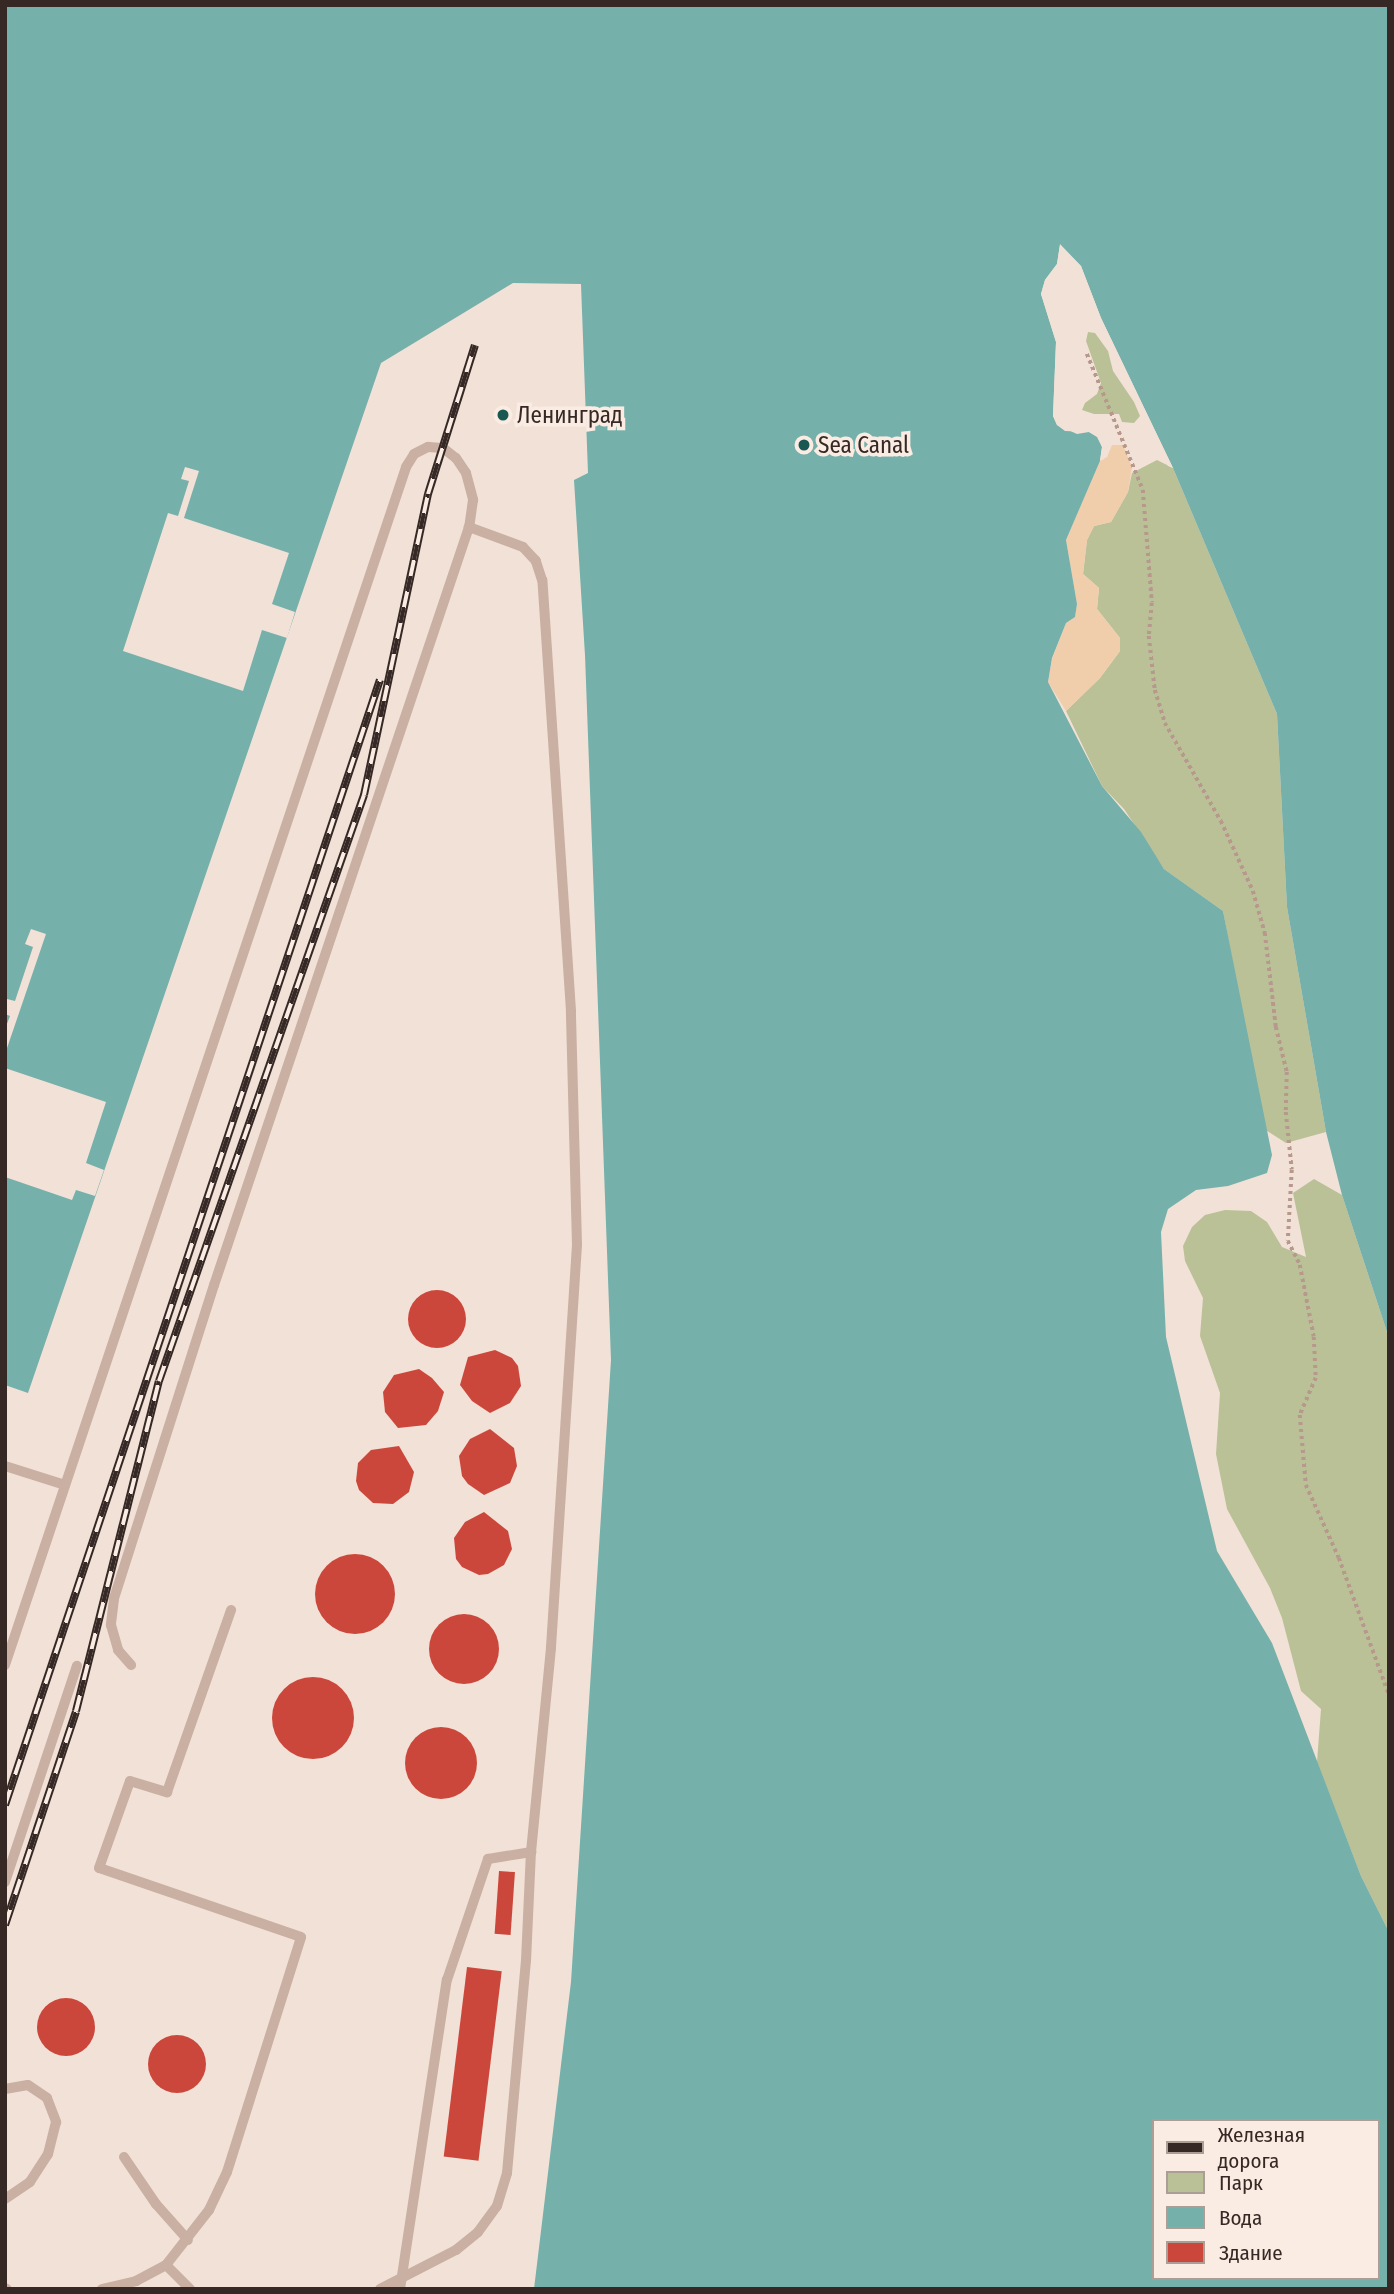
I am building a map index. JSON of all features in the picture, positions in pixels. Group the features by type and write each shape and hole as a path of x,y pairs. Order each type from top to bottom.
{"lane":[{"path":"5,1665 406,467 414,454 428,447 443,448 456,458 466,473 473,500 469,527 214,1285 114,1599 111,1625 118,1650 131,1665"},
{"path":"380,2289 456,2250 478,2232 497,2206 507,2173 526,1961 531,1852 551,1647 577,1245 571,1012 542,580 536,561 523,547 469,527"},
{"path":"5,1466 65,1485"},
{"path":"102,2289 135,2281 166,2264 188,2240 209,2210 227,2172 301,1937 99,1868 130,1781 167,1792 231,1611"},
{"path":"5,1882 77,1666"},
{"path":"400,2289 447,1980 488,1859 531,1852"},
{"path":"5,2089 28,2085 47,2098 56,2122 48,2154 30,2182 5,2199"},
{"path":"124,2157 156,2204 188,2240"},
{"path":"166,2264 190,2289"}],"path":[{"path":"1087,354 1143,490 1152,603 1149,636 1155,690 1161,712 1221,821 1253,891 1265,933 1276,1027 1287,1072 1286,1112 1292,1170 1289,1241 1300,1265 1314,1337 1316,1378 1300,1415 1306,1485 1339,1558 1389,1695"}],"green space":[{"path":"1088,332 1095,333 1108,351 1113,371 1134,402 1140,416 1134,423 1122,422 1119,414 1094,414 1082,410 1085,403 1097,394 1101,383 1086,341"},
{"path":"1157,460 1173,468 1277,714 1287,907 1326,1132 1286,1143 1264,1129 1223,911 1164,869 1124,809 1102,786 1066,711 1100,678 1120,651 1120,638 1097,609 1099,588 1083,574 1087,540 1094,526 1111,522 1128,492 1132,473"},
{"path":"1314,1179 1342,1195 1389,1338 1389,1932 1361,1876 1317,1762 1321,1709 1301,1691 1282,1618 1270,1588 1227,1509 1216,1454 1220,1393 1200,1336 1203,1298 1185,1261 1183,1246 1192,1227 1205,1215 1225,1210 1251,1211 1267,1222 1282,1247 1306,1257 1293,1193"}],"sand":[{"path":"1112,445 1123,445 1132,467 1128,492 1111,522 1094,526 1087,540 1083,574 1099,588 1097,609 1120,638 1120,651 1100,678 1066,711 1048,682 1052,659 1066,623 1075,617 1077,604 1066,540 1100,461 1107,457"}],"water":[{"name":"Sea Canal","path":"5,5 1389,5 1389,1338 1342,1195 1326,1132 1287,907 1277,714 1173,468 1101,318 1081,266 1060,245 1057,264 1045,280 1041,294 1056,342 1053,416 1057,425 1077,434 1089,432 1098,437 1102,447 1100,461 1066,540 1077,604 1075,617 1066,623 1052,658 1048,682 1102,786 1141,832 1164,869 1223,911 1272,1155 1267,1173 1228,1186 1196,1190 1168,1209 1161,1232 1166,1337 1217,1551 1272,1643 1361,1876 1389,1932 1389,2289 534,2289 571,1982 611,1360 585,655 574,480 588,473 581,284 513,283 381,363 28,1393 5,1385"}],"pier":[{"path":"1060,244 1081,266 1101,318 1173,468 1168,466 1098,320 1078,268 1063,251 1060,266 1048,282 1045,294 1060,341 1057,415 1066,428 1090,428 1100,435 1105,446 1104,459 1100,461 1102,447 1097,437 1089,432 1065,431 1057,425 1053,416 1056,342 1041,294 1045,280 1057,264"},
{"path":"185,467 199,471 184,518 289,553 272,604 295,612 287,638 262,630 243,691 123,651 168,513 178,516 189,481 181,479"},
{"path":"31,929 46,934 5,1054 5,1029 10,1016 5,1014 5,1002 7,999 15,1001 33,947 25,944"},
{"path":"5,1068 106,1102 86,1163 104,1170 95,1196 76,1190 72,1200 5,1177"}],"building":[{"path":"431,1290 443,1290 458,1298 466,1313 466,1325 458,1340 443,1348 431,1348 416,1340 408,1325 408,1313 416,1298"},
{"path":"495,1350 512,1358 518,1366 521,1386 510,1403 490,1413 472,1401 460,1385 468,1357"},
{"path":"419,1369 432,1378 444,1392 438,1411 426,1425 398,1428 385,1412 383,1392 394,1375"},
{"path":"490,1429 514,1448 517,1466 510,1483 484,1495 468,1484 462,1476 459,1456 470,1439"},
{"path":"399,1446 414,1472 409,1492 393,1504 373,1503 359,1490 356,1481 358,1463 371,1450"},
{"path":"484,1512 508,1531 512,1549 504,1565 488,1574 479,1575 462,1567 456,1559 454,1538 465,1522"},
{"path":"347,1554 363,1554 384,1565 395,1586 395,1602 384,1623 363,1634 347,1634 333,1628 321,1616 315,1602 315,1586 321,1572 333,1560"},
{"path":"457,1614 471,1614 484,1620 493,1629 499,1649 497,1662 489,1674 471,1684 457,1684 444,1678 435,1669 429,1656 429,1642 435,1629 444,1620"},
{"path":"313,1677 329,1680 342,1689 351,1702 354,1718 351,1734 342,1747 329,1756 313,1759 297,1756 284,1747 275,1734 272,1718 275,1702 284,1689 297,1680"},
{"path":"441,1727 461,1733 471,1743 477,1763 471,1783 461,1793 441,1799 421,1793 411,1783 405,1763 411,1743 421,1733"},
{"path":"499,1871 515,1872 511,1935 495,1934"},
{"path":"467,1967 502,1971 478,2161 444,2157"},
{"path":"60,1998 72,1998 87,2006 95,2021 95,2033 87,2048 72,2056 60,2056 45,2048 37,2033 37,2021 45,2006"},
{"path":"171,2035 183,2035 198,2043 206,2058 206,2070 198,2085 183,2093 171,2093 156,2085 148,2070 148,2058 156,2043"}],"railway":[{"path":"5,1925 76,1711 159,1381 364,795 428,494 475,345"},
{"path":"5,1805 380,680"}],"place":[{"name":"Ленинград","path":"503,415"},
{"name":"Sea Canal","path":"804,445"}]}
